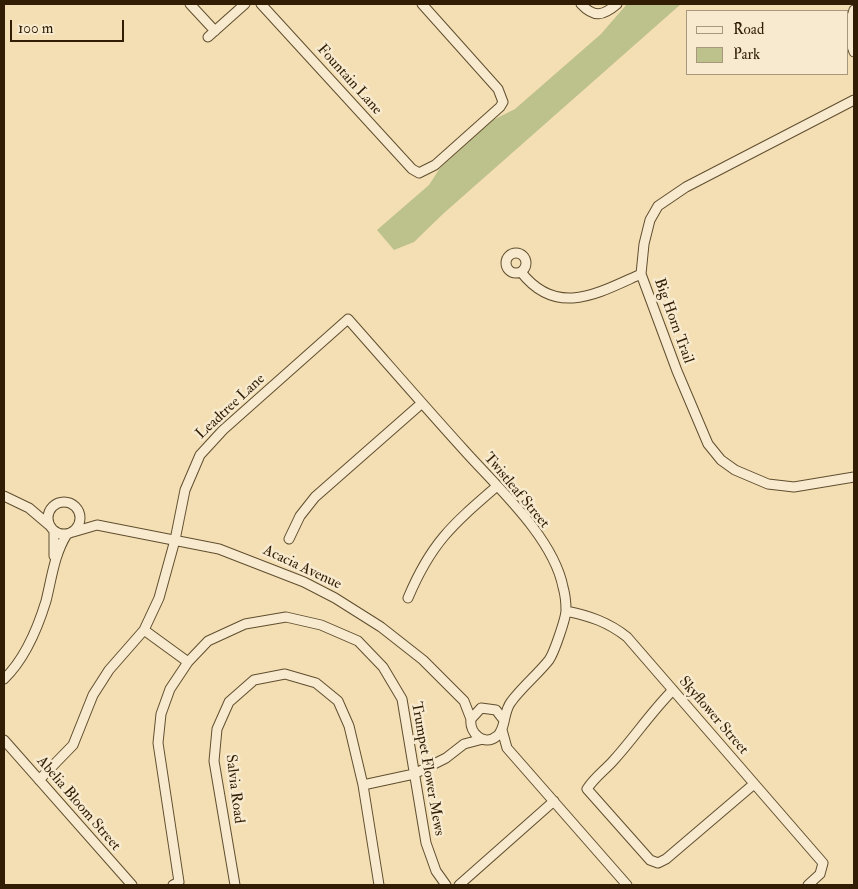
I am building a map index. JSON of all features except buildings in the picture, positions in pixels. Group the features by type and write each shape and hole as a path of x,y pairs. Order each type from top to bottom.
{"street":[{"path":"190,4 211,34 245,4"},
{"name":"Fountain Lane","path":"261,4 412,169 419,173 434,165 500,107 502,102 498,89 422,4"},
{"path":"581,4 597,16 617,4"},
{"path":"854,10 849,28 854,52"},
{"name":"Big Horn Trail","path":"854,100 686,187 663,202 653,214 647,229 641,274 692,409 708,444 721,460 752,478 780,486 808,485 854,477"},
{"path":"521,272 539,290 573,300 594,294 641,274"},
{"name":"Twistleaf Street","path":"348,320 529,524 555,562 563,586 566,611 551,658 510,702 503,719"},
{"name":"Leadtree Lane","path":"39,780 73,745 93,694 109,670 144,630 159,598 175,540 185,490 200,455 223,430 348,320"},
{"path":"289,539 300,516 314,497 422,402"},
{"path":"408,598 419,571 436,544 451,526 496,487"},
{"path":"4,496 29,508 52,528 70,533 97,525"},
{"path":"29,508 50,508 61,502 68,503 97,525"},
{"path":"4,679 10,673 33,636 46,601 55,558 52,528 47,520 50,508"},
{"path":"55,558 70,533 80,522 77,509"},
{"name":"Acacia Avenue","path":"97,525 219,549 248,558 304,582 335,598 381,627 424,660 464,701 481,708"},
{"name":"Skyflower Street","path":"566,611 592,616 614,627 627,638 673,690 823,863 820,874 808,885"},
{"name":"Trumpet Flower Mews","path":"172,885 179,882 158,743 161,714 170,689 188,662 208,641 245,624 286,617 321,625 358,641 383,667 402,699 426,843 436,871 446,885"},
{"path":"144,630 188,662"},
{"name":"Salvia Road","path":"235,885 214,761 217,729 229,702 254,680 285,674 316,683 338,701 349,726 363,785 379,885"},
{"path":"673,690 656,706 613,762 595,776 587,789 650,860 658,863 666,859 754,784"},
{"name":"Acacia Avenue","path":"464,701 470,721"},
{"path":"464,744 470,721 481,708 510,702"},
{"path":"491,707 500,713 503,719 502,730 507,748 627,885"},
{"path":"470,721 474,734 507,748"},
{"path":"363,785 414,774 446,758 464,744 486,740 499,735 502,730"},
{"name":"Abelia Bloom Street","path":"4,741 132,885"},
{"path":"459,885 554,801"}],"green space":[{"path":"627,4 681,4 444,213 414,242 394,250 377,230 429,185 440,168 493,120 515,109 601,34"}]}
